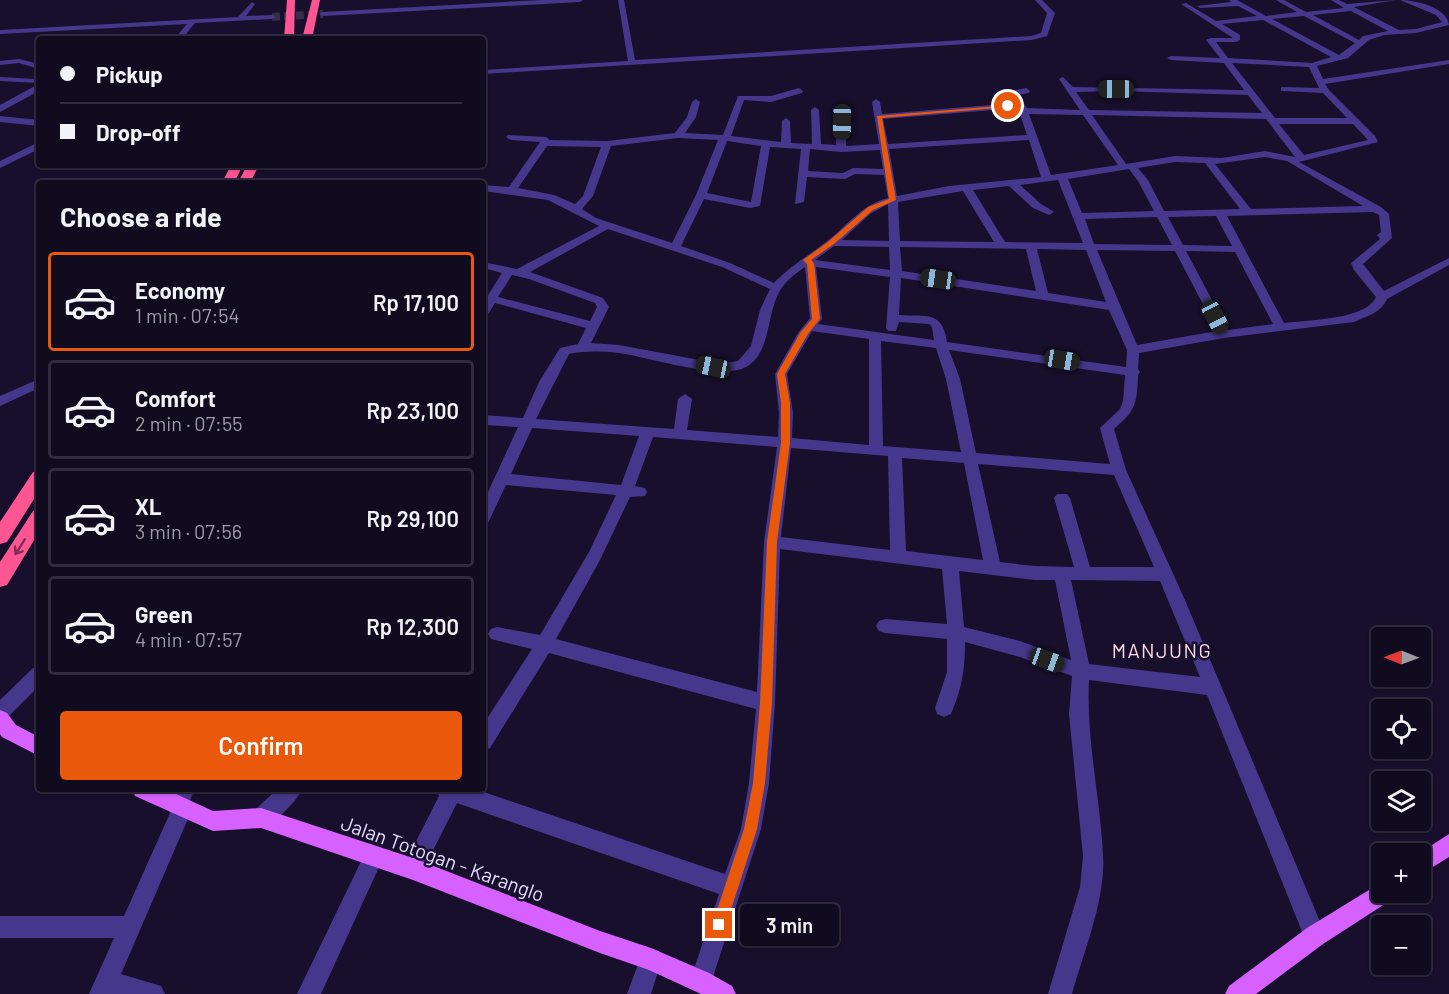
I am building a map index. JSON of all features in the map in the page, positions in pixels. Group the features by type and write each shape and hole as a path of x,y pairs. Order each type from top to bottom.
{"highway":[{"path":"285,0 290,27"},
{"path":"289,36 291,0"},
{"path":"308,36 316,0"},
{"path":"302,36 303,12"},
{"path":"0,537 36,482"},
{"path":"0,579 36,521"}],"main road":[{"path":"0,720 9,731 36,745"},
{"name":"Jalan Totogan - Karanglo","path":"153,792 182,800 213,821 261,818 413,869 600,942 651,959 724,994"},
{"path":"1431,857 1449,844"},
{"path":"1237,994 1316,936 1371,900"}],"street":[{"path":"323,14 580,0"},
{"path":"621,0 632,63"},
{"path":"486,72 1032,38 1044,34 1051,13 1038,0"},
{"path":"1279,0 1359,42"},
{"path":"1334,0 1397,32"},
{"path":"1214,23 1304,14 1393,0"},
{"path":"1284,89 1317,75 1338,58 1347,55 1359,42 1379,34 1440,26 1447,21 1439,13 1403,0"},
{"path":"1200,6 1236,2 1338,58"},
{"path":"240,19 252,4"},
{"path":"1184,4 1238,39 1210,40 1252,93 1297,159"},
{"path":"0,32 272,17"},
{"path":"180,36 193,21"},
{"path":"1292,52 1317,75 1372,138 1373,142 1291,161 1377,209 1385,217 1387,236 1382,235 1387,238 1374,252 1357,263 1361,272 1382,297"},
{"path":"1170,58 1227,61 1262,59 1317,75"},
{"path":"0,63 20,61 36,66"},
{"path":"1285,72 1317,75 1449,62"},
{"path":"1062,79 1127,165 1143,180 1224,334"},
{"path":"0,80 36,84"},
{"path":"0,109 36,85"},
{"path":"1069,90 1160,86 1252,93"},
{"path":"1160,86 1176,113"},
{"path":"675,248 701,195 741,98 767,100 780,97 787,92 799,91"},
{"path":"1026,91 1013,92 1022,108 1047,179"},
{"path":"678,135 695,113 696,102"},
{"path":"876,102 893,200 896,275 892,337"},
{"path":"879,117 1022,108 1355,121"},
{"path":"815,110 818,147"},
{"path":"841,110 841,149"},
{"path":"0,119 36,123"},
{"path":"786,121 786,146"},
{"path":"545,143 607,144 678,135 786,146 884,149 1031,137"},
{"path":"511,137 543,139 546,140 545,143"},
{"path":"511,191 545,143"},
{"path":"575,209 583,204 588,196 607,144"},
{"path":"701,195 755,205 766,144"},
{"path":"0,165 36,146"},
{"path":"799,202 806,147"},
{"path":"488,498 502,479 526,422 562,354 570,348 583,347 636,351 713,367 735,367 748,360 757,347 766,310 776,288 832,243 870,208 893,200 966,187 1062,177 1174,159 1227,160 1254,154 1297,159"},
{"path":"0,155 36,159"},
{"path":"1207,159 1248,212"},
{"path":"804,174 845,176 856,171 889,172"},
{"path":"1062,177 1092,247 1113,307 1133,350 1134,372 1128,406 1107,428 1119,470 1165,574 1316,936"},
{"path":"1012,183 1037,206 1049,212"},
{"path":"966,187 1002,246"},
{"path":"486,188 511,191 569,204 582,217 609,224 726,265 776,288"},
{"path":"1079,216 1377,209"},
{"path":"1220,213 1281,328"},
{"path":"486,308 515,271 589,237 609,224"},
{"path":"832,243 1240,249"},
{"path":"1030,246 1043,297"},
{"path":"1133,350 1224,334 1357,317 1376,307 1382,297 1449,261"},
{"path":"809,262 951,281 1113,307"},
{"path":"701,981 751,829 756,806 766,703 772,542 785,443 786,403 781,374 804,333 815,321 809,262"},
{"path":"486,266 515,271 555,283 599,301 603,307 583,347"},
{"path":"492,299 593,326"},
{"path":"893,318 935,322 938,326 941,346 954,379 993,568"},
{"path":"810,327 892,337 941,346 1062,360 1134,372"},
{"path":"875,336 876,449"},
{"path":"0,401 36,384"},
{"path":"680,433 686,399"},
{"path":"486,420 648,430 1119,470"},
{"path":"486,737 544,644 633,491 648,430"},
{"path":"896,451 898,557"},
{"path":"502,479 633,491"},
{"path":"1062,498 1084,575"},
{"path":"772,542 1062,574 1165,574"},
{"path":"944,708 956,672 956,632 950,563"},
{"path":"1060,994 1091,887 1094,856 1078,714 1081,671 1076,633 1062,574"},
{"path":"885,626 956,632 1020,649 1081,671 1212,687"},
{"path":"497,634 544,644 766,703"},
{"path":"0,720 36,678"},
{"path":"261,818 289,792"},
{"path":"413,869 449,792"},
{"path":"456,792 731,887"},
{"path":"153,994 104,988 182,800"},
{"path":"309,994 374,856"},
{"path":"0,927 130,927"},
{"path":"639,994 651,959"}],"tunnel":[{"path":"272,17 323,14"}],"district":[{"name":"MANJUNG","path":"1162,650"}],"route":[{"path":"719,925 751,829 756,806 766,703 772,542 785,443 786,403 781,374 804,333 816,319 810,263 807,260 832,243 870,208 893,200 879,117 1008,106"}]}
